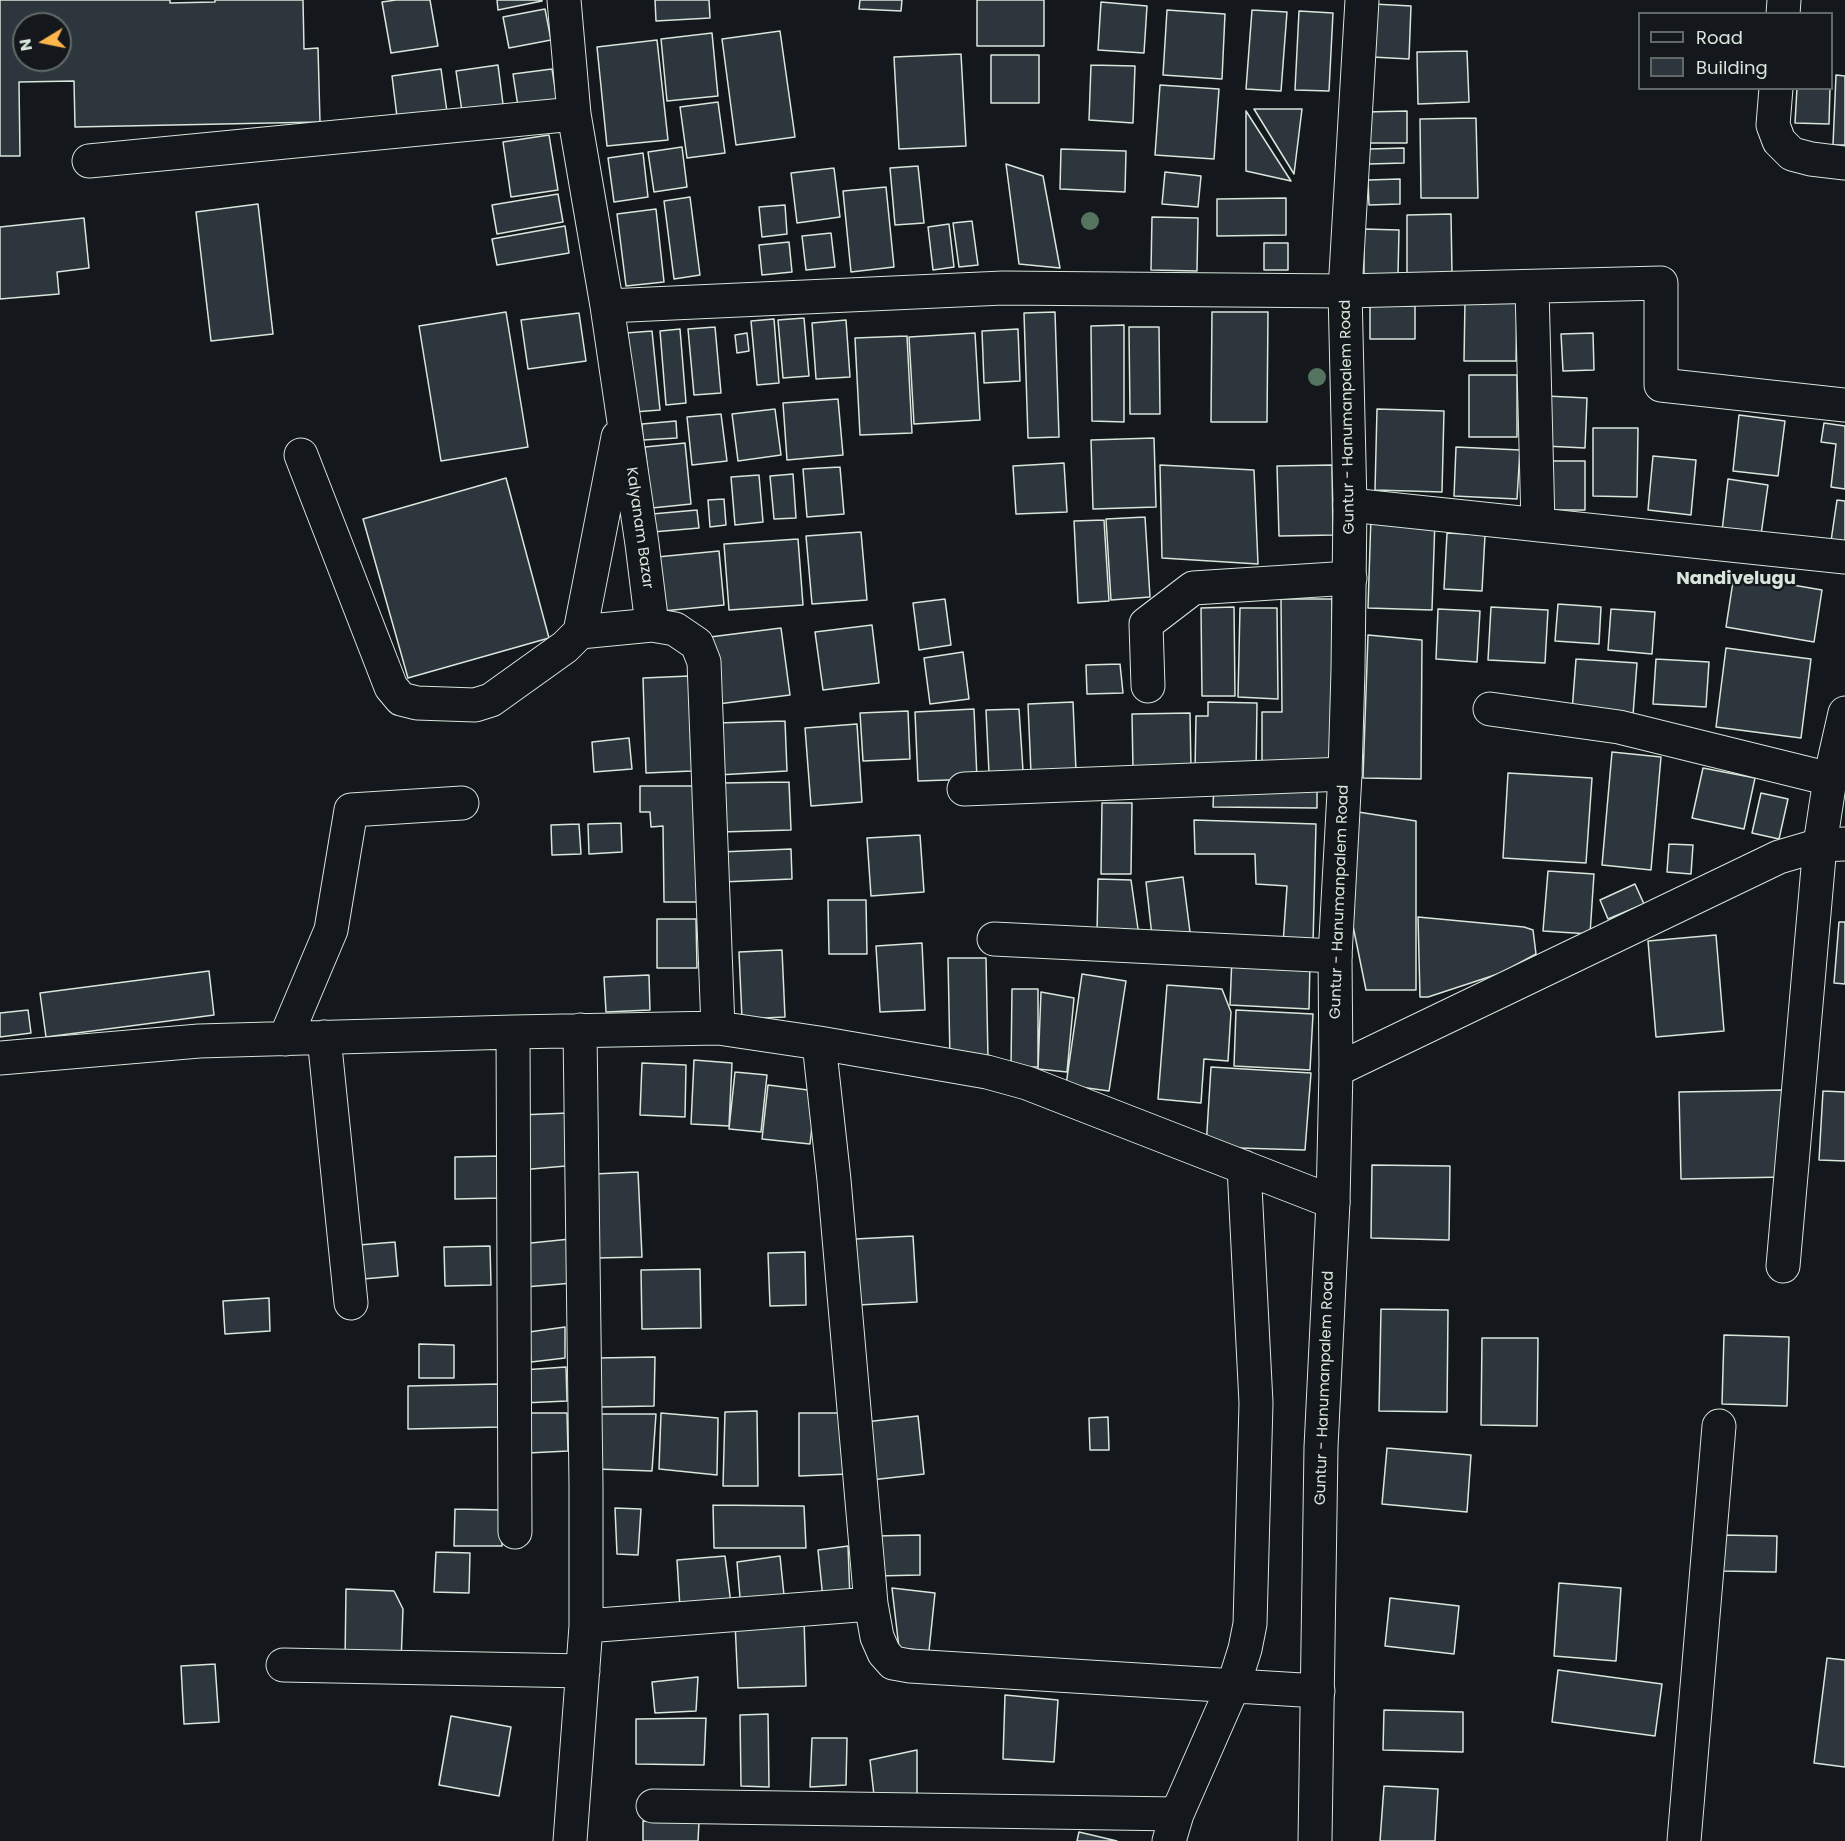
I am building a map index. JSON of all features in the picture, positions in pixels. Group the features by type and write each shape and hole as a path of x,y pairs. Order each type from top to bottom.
{"street":[{"name":"Kalyanam Bazar","path":"564,0 574,114 607,306 652,625"},
{"name":"Guntur - Hanumanpalem Road","path":"1315,1841 1321,1448 1333,1202 1336,1070 1335,956 1345,774 1350,578 1345,291 1362,0"},
{"path":"1776,90 1773,125 1779,141 1792,154 1845,163"},
{"path":"89,161 574,114"},
{"path":"607,306 1003,288 1345,291 1661,283 1661,385 1845,405"},
{"path":"1532,287 1538,525"},
{"path":"302,455 391,687 401,699 417,703 475,705 491,700 565,647 580,632 623,413"},
{"path":"1350,505 1845,557"},
{"path":"1148,686 1146,624 1193,588 1350,578"},
{"path":"580,632 652,625 675,629 697,644 704,662 718,1028"},
{"path":"1490,709 1619,728 1830,779"},
{"path":"1783,1266 1832,844 1830,779 1845,713"},
{"path":"964,789 1345,774"},
{"path":"285,1039 331,930 351,810 462,803"},
{"path":"1336,1070 1779,857 1832,844"},
{"path":"994,939 1335,956"},
{"path":"0,1058 199,1041 718,1028 987,1072 1027,1083 1333,1202"},
{"path":"570,1841 586,1626 580,1030"},
{"path":"513,1032 514,1532"},
{"path":"324,1037 351,1303"},
{"path":"819,1043 834,1180 871,1604 877,1637 884,1653 893,1663 921,1666 1318,1691"},
{"path":"653,1806 1173,1828 1234,1684 1250,1623 1256,1403 1244,1167"},
{"path":"1684,1841 1719,1426"},
{"path":"586,1626 871,1604"},
{"path":"283,1665 583,1671"}],"building":[{"path":"0,0 170,0 170,3 215,2 215,0 303,0 304,49 318,48 320,122 75,127 74,81 19,82 20,156 0,156"},
{"path":"430,0 438,46 391,53 382,2"},
{"path":"497,0 542,0 542,1 498,10"},
{"path":"655,0 709,0 710,18 656,21"},
{"path":"860,0 902,0 901,11 859,9"},
{"path":"977,0 1044,0 1044,46 977,46"},
{"path":"1101,2 1147,6 1144,53 1098,50"},
{"path":"1374,4 1411,6 1409,59 1372,57"},
{"path":"545,9 551,40 509,48 503,17"},
{"path":"1167,10 1225,14 1222,79 1163,75"},
{"path":"1252,10 1287,12 1281,91 1246,89"},
{"path":"1299,11 1333,13 1329,91 1295,90"},
{"path":"780,31 795,137 736,145 722,39"},
{"path":"712,33 718,96 667,101 661,39"},
{"path":"657,40 668,140 607,146 597,47"},
{"path":"1467,51 1469,102 1418,104 1417,52"},
{"path":"961,54 966,146 899,149 894,57"},
{"path":"991,55 1039,55 1039,103 991,103"},
{"path":"498,65 504,112 463,118 456,71"},
{"path":"1091,65 1135,66 1133,123 1089,120"},
{"path":"441,69 448,119 398,125 392,76"},
{"path":"552,69 558,107 519,113 513,74"},
{"path":"1836,75 1845,76 1845,145 1833,145"},
{"path":"1160,85 1219,89 1214,159 1155,155"},
{"path":"1797,90 1830,90 1829,124 1795,123"},
{"path":"718,102 725,153 687,158 680,107"},
{"path":"1254,109 1302,109 1294,174"},
{"path":"1246,111 1291,181 1246,171"},
{"path":"1407,111 1407,143 1366,143 1366,112"},
{"path":"1476,118 1478,198 1421,198 1420,119"},
{"path":"549,135 558,190 511,197 503,142"},
{"path":"682,147 687,187 654,192 648,152"},
{"path":"1404,148 1404,163 1369,164 1369,149"},
{"path":"1061,149 1126,151 1125,192 1060,189"},
{"path":"643,153 648,197 614,202 608,158"},
{"path":"1006,164 1043,176 1060,268 1019,264"},
{"path":"918,166 924,223 895,225 890,168"},
{"path":"834,168 840,217 797,223 791,173"},
{"path":"1165,172 1201,176 1198,207 1162,204"},
{"path":"1400,179 1400,204 1369,205 1368,180"},
{"path":"886,187 894,267 851,272 843,191"},
{"path":"558,194 563,222 497,234 492,205"},
{"path":"690,197 700,275 674,279 664,201"},
{"path":"1286,198 1286,235 1217,236 1217,199"},
{"path":"258,204 273,334 211,341 196,212"},
{"path":"785,205 787,234 762,237 759,207"},
{"path":"656,209 664,282 626,286 617,214"},
{"path":"1451,214 1452,273 1407,274 1407,215"},
{"path":"1152,217 1198,218 1197,271 1151,270"},
{"path":"84,218 89,268 57,272 59,294 0,299 0,227"},
{"path":"972,221 978,265 959,267 953,223"},
{"path":"949,224 954,267 933,270 928,227"},
{"path":"565,226 569,253 497,265 492,239"},
{"path":"1364,229 1399,230 1398,275 1364,275"},
{"path":"831,233 835,267 806,270 802,236"},
{"path":"789,242 792,272 762,275 759,245"},
{"path":"1264,243 1288,243 1288,270 1264,270"},
{"path":"1465,300 1517,300 1516,361 1464,361"},
{"path":"1370,306 1415,306 1415,339 1370,339"},
{"path":"506,312 528,447 441,461 419,326"},
{"path":"1055,312 1059,437 1028,438 1024,313"},
{"path":"1212,312 1268,312 1267,422 1211,422"},
{"path":"579,313 586,361 528,369 521,320"},
{"path":"804,318 809,376 783,378 778,320"},
{"path":"774,319 779,383 757,385 751,321"},
{"path":"846,320 850,377 816,379 812,323"},
{"path":"1124,325 1124,422 1092,421 1091,326"},
{"path":"715,327 721,393 694,395 688,329"},
{"path":"1129,327 1159,327 1160,414 1130,414"},
{"path":"680,329 686,403 666,405 660,331"},
{"path":"1018,329 1020,381 984,383 982,331"},
{"path":"652,331 660,410 634,412 626,333"},
{"path":"747,333 749,351 737,353 735,335"},
{"path":"975,333 980,420 914,424 909,337"},
{"path":"1593,333 1594,370 1563,371 1561,334"},
{"path":"907,336 912,433 860,435 855,338"},
{"path":"1469,375 1517,375 1517,437 1469,437"},
{"path":"1547,396 1587,398 1585,448 1545,446"},
{"path":"838,399 843,455 787,460 783,403"},
{"path":"775,409 781,455 738,461 732,414"},
{"path":"1377,409 1444,411 1442,492 1375,490"},
{"path":"721,414 727,461 692,465 687,417"},
{"path":"1739,415 1785,421 1778,476 1733,471"},
{"path":"676,421 677,438 643,440 642,424"},
{"path":"1824,423 1845,426 1845,489 1831,487 1836,444 1821,442"},
{"path":"1593,428 1638,428 1637,497 1593,496"},
{"path":"1154,438 1156,507 1093,509 1091,440"},
{"path":"685,443 691,504 652,508 645,447"},
{"path":"1456,447 1520,450 1517,499 1454,496"},
{"path":"1653,456 1696,460 1691,515 1648,510"},
{"path":"1546,461 1585,461 1585,510 1545,510"},
{"path":"1064,463 1067,512 1016,514 1013,466"},
{"path":"1160,465 1254,470 1258,564 1162,558"},
{"path":"1332,465 1333,535 1279,536 1277,466"},
{"path":"840,467 844,514 807,517 803,469"},
{"path":"793,474 796,518 774,519 770,476"},
{"path":"759,475 763,522 735,525 731,477"},
{"path":"506,478 549,638 408,678 363,519"},
{"path":"1728,479 1768,485 1761,535 1722,531"},
{"path":"724,499 726,525 710,527 708,500"},
{"path":"1837,500 1845,501 1845,543 1831,541"},
{"path":"697,510 699,528 653,532 652,514"},
{"path":"1371,516 1435,519 1432,610 1368,608"},
{"path":"1145,517 1150,597 1111,600 1106,519"},
{"path":"1104,520 1109,601 1078,603 1074,521"},
{"path":"861,532 867,600 812,604 806,536"},
{"path":"1447,533 1485,535 1482,591 1444,589"},
{"path":"798,539 803,605 729,610 724,544"},
{"path":"719,551 724,605 663,611 657,557"},
{"path":"1734,575 1822,590 1814,642 1726,627"},
{"path":"945,599 951,645 919,650 913,603"},
{"path":"1281,599 1332,599 1333,773 1262,776 1262,712 1282,712"},
{"path":"1558,604 1601,607 1599,644 1555,641"},
{"path":"1234,607 1235,696 1202,696 1201,608"},
{"path":"1491,607 1548,610 1545,663 1488,660"},
{"path":"1240,608 1277,608 1278,699 1238,697"},
{"path":"1438,609 1480,611 1477,662 1436,659"},
{"path":"1611,609 1655,612 1652,654 1608,650"},
{"path":"872,625 879,683 823,690 815,632"},
{"path":"781,628 790,695 718,704 710,637"},
{"path":"1368,635 1422,640 1421,779 1363,778"},
{"path":"1726,648 1811,659 1801,738 1716,727"},
{"path":"963,652 969,699 930,704 924,658"},
{"path":"1576,659 1637,663 1633,715 1572,711"},
{"path":"1656,659 1709,662 1706,707 1653,704"},
{"path":"1120,664 1123,693 1087,694 1086,665"},
{"path":"689,676 692,771 646,773 643,678"},
{"path":"1073,702 1076,771 1031,773 1028,704"},
{"path":"1208,702 1257,703 1256,772 1195,771 1196,716 1208,716"},
{"path":"974,709 977,779 918,781 915,712"},
{"path":"1019,709 1023,771 989,773 986,710"},
{"path":"908,711 910,759 863,761 860,713"},
{"path":"1190,713 1191,769 1133,770 1132,714"},
{"path":"785,721 787,771 718,775 716,723"},
{"path":"857,724 862,802 811,806 805,728"},
{"path":"629,738 632,769 594,772 592,742"},
{"path":"1612,752 1661,757 1651,870 1602,865"},
{"path":"1703,768 1755,778 1744,829 1692,818"},
{"path":"1508,773 1592,778 1586,863 1503,858"},
{"path":"789,782 791,830 720,832 719,783"},
{"path":"1214,782 1317,784 1317,808 1213,807"},
{"path":"640,786 697,786 699,902 664,902 663,826 651,827 650,812 640,812"},
{"path":"1761,793 1788,799 1779,839 1752,833"},
{"path":"1102,803 1132,803 1131,874 1101,874"},
{"path":"1358,812 1416,821 1416,990 1366,990 1353,926"},
{"path":"1194,820 1316,824 1313,944 1283,944 1287,886 1256,884 1255,854 1195,854"},
{"path":"621,823 622,852 589,854 588,824"},
{"path":"579,824 581,854 552,855 551,825"},
{"path":"920,835 924,892 871,896 867,838"},
{"path":"1669,844 1693,845 1691,874 1667,872"},
{"path":"791,849 792,879 722,882 720,852"},
{"path":"1548,871 1594,874 1590,934 1543,931"},
{"path":"1183,877 1191,940 1153,945 1146,882"},
{"path":"1098,879 1131,880 1139,936 1097,935"},
{"path":"1635,884 1644,904 1608,919 1600,900"},
{"path":"828,900 866,900 867,954 829,954"},
{"path":"1418,917 1524,927 1533,930 1536,954 1501,973 1428,997 1420,997"},
{"path":"657,919 696,919 697,968 657,968"},
{"path":"1839,922 1845,922 1845,984 1834,983"},
{"path":"1716,935 1724,1031 1656,1037 1648,941"},
{"path":"922,943 925,1010 880,1012 876,946"},
{"path":"782,950 785,1017 742,1019 739,952"},
{"path":"1232,957 1310,961 1309,1009 1230,1005"},
{"path":"948,958 986,958 988,1059 950,1059"},
{"path":"209,971 214,1015 46,1037 40,993"},
{"path":"1082,974 1126,981 1109,1091 1066,1085"},
{"path":"649,975 650,1010 606,1012 604,977"},
{"path":"1167,985 1222,989 1231,1012 1228,1061 1204,1059 1201,1103 1158,1099"},
{"path":"1012,989 1038,989 1038,1067 1011,1067"},
{"path":"1041,992 1074,998 1067,1072 1038,1069"},
{"path":"28,1010 31,1033 0,1037 0,1013"},
{"path":"1236,1010 1313,1014 1310,1070 1234,1066"},
{"path":"694,1060 732,1063 729,1126 691,1124"},
{"path":"642,1063 686,1065 685,1117 640,1115"},
{"path":"1211,1067 1311,1073 1305,1150 1206,1147"},
{"path":"735,1072 767,1075 761,1132 729,1129"},
{"path":"768,1085 816,1091 810,1144 762,1139"},
{"path":"1784,1090 1785,1177 1681,1179 1679,1092"},
{"path":"1823,1091 1845,1092 1845,1161 1819,1160"},
{"path":"568,1113 566,1166 520,1170 519,1115"},
{"path":"501,1156 502,1198 455,1199 455,1157"},
{"path":"1372,1165 1450,1166 1449,1240 1371,1238"},
{"path":"638,1172 642,1257 597,1258 593,1174"},
{"path":"913,1236 917,1302 858,1305 855,1239"},
{"path":"570,1239 573,1283 525,1287 521,1244"},
{"path":"395,1242 398,1276 363,1279 359,1245"},
{"path":"490,1246 491,1285 445,1286 444,1247"},
{"path":"805,1252 806,1305 770,1306 768,1253"},
{"path":"700,1269 701,1328 642,1329 641,1270"},
{"path":"269,1298 270,1331 225,1334 223,1301"},
{"path":"1381,1309 1448,1310 1447,1412 1379,1411"},
{"path":"565,1327 565,1358 531,1362 529,1332"},
{"path":"1724,1335 1789,1337 1787,1406 1722,1404"},
{"path":"1482,1338 1538,1338 1537,1426 1481,1425"},
{"path":"419,1344 454,1345 454,1378 419,1378"},
{"path":"655,1357 654,1406 599,1407 598,1358"},
{"path":"566,1367 567,1401 523,1403 522,1370"},
{"path":"500,1384 501,1427 408,1429 408,1386"},
{"path":"757,1411 758,1486 723,1486 725,1412"},
{"path":"527,1413 567,1413 568,1451 528,1453"},
{"path":"661,1413 718,1418 717,1475 659,1469"},
{"path":"799,1413 846,1413 849,1474 799,1476"},
{"path":"598,1414 656,1414 652,1471 596,1469"},
{"path":"918,1416 924,1474 871,1480 865,1422"},
{"path":"1108,1417 1109,1450 1090,1450 1089,1418"},
{"path":"1387,1448 1471,1455 1467,1512 1382,1504"},
{"path":"713,1505 804,1506 806,1548 714,1548"},
{"path":"615,1508 641,1509 638,1555 617,1554"},
{"path":"455,1509 502,1510 502,1546 454,1546"},
{"path":"920,1535 920,1575 875,1576 875,1536"},
{"path":"1721,1535 1777,1536 1776,1572 1721,1571"},
{"path":"848,1546 850,1598 823,1599 818,1550"},
{"path":"436,1552 470,1553 469,1593 434,1592"},
{"path":"725,1556 731,1604 680,1608 677,1560"},
{"path":"780,1556 785,1605 741,1609 737,1562"},
{"path":"1559,1583 1621,1588 1616,1661 1554,1656"},
{"path":"892,1588 935,1593 929,1651 899,1648"},
{"path":"346,1589 394,1591 403,1609 401,1663 345,1662"},
{"path":"1390,1598 1459,1606 1454,1654 1385,1646"},
{"path":"804,1618 806,1686 738,1688 735,1622"},
{"path":"1827,1658 1845,1660 1845,1767 1814,1763"},
{"path":"215,1664 219,1722 184,1724 181,1666"},
{"path":"1558,1670 1662,1684 1655,1736 1552,1722"},
{"path":"698,1677 696,1711 655,1713 652,1682"},
{"path":"1005,1695 1058,1700 1054,1762 1003,1759"},
{"path":"1384,1710 1463,1712 1463,1752 1383,1750"},
{"path":"768,1714 769,1787 741,1786 740,1715"},
{"path":"451,1716 511,1727 499,1796 439,1785"},
{"path":"706,1718 704,1765 636,1764 636,1719"},
{"path":"812,1738 847,1738 846,1785 810,1787"},
{"path":"917,1750 917,1804 875,1804 870,1760"},
{"path":"1384,1786 1438,1789 1435,1841 1380,1841"},
{"path":"643,1821 699,1822 698,1841 643,1841"},
{"path":"1079,1832 1117,1841 1077,1841"}],"district":[{"name":"Nandivelugu","path":"1736,579"}]}
